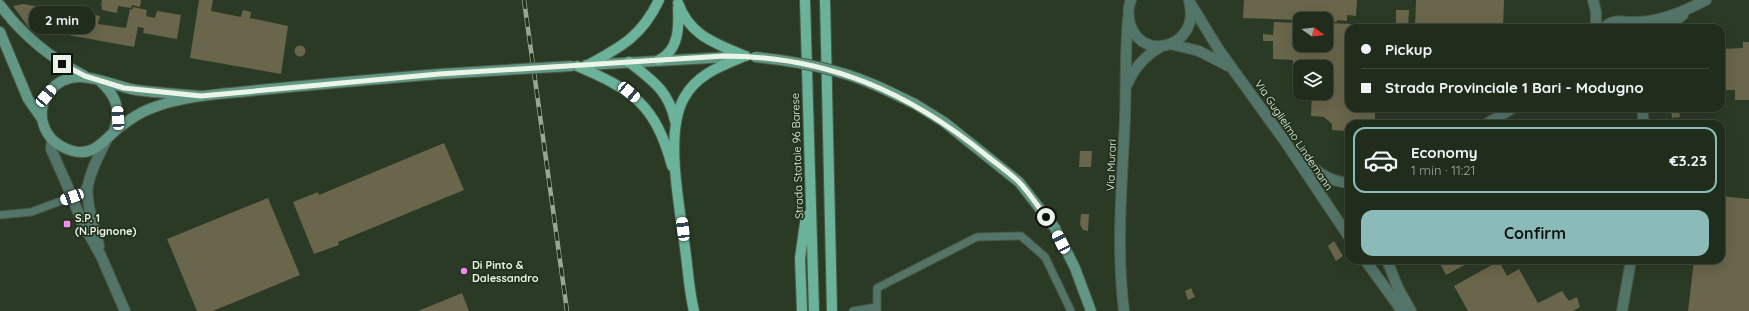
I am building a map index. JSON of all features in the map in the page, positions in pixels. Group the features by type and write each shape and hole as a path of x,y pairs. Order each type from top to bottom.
{"main road":[{"path":"588,65 622,47 633,38 649,19 659,0"},
{"path":"799,0 806,43"},
{"name":"Strada Statale 96 Barese","path":"805,0 814,311"},
{"path":"825,0 832,311"},
{"path":"677,1 686,21 708,40 750,57"},
{"path":"659,60 668,54 676,40 677,1"},
{"path":"693,309 676,182 676,127 678,112 684,98 698,80 707,72 750,57"},
{"path":"629,62 650,78 666,95 672,109 676,127"},
{"path":"574,66 618,85 633,95 647,109 662,133 676,182"},
{"path":"802,311 800,258 810,188"}],"street":[{"path":"1593,0 1596,12 1596,24"},
{"path":"1609,24 1619,20 1646,23 1659,20 1706,0"},
{"path":"1126,87 1133,71 1149,54 1177,41 1186,32 1190,25 1192,14 1188,1"},
{"path":"1188,1 1232,68"},
{"name":"Via Murari","path":"1124,311 1120,247 1126,87 1125,49 1130,2"},
{"path":"0,5 21,31 41,49 62,64 85,76 99,81 145,91 201,96"},
{"path":"1671,24 1690,8"},
{"path":"1128,19 1134,33 1141,40 1151,45 1166,45 1199,50 1232,68"},
{"path":"1629,22 1633,24"},
{"path":"0,32 28,99 42,119"},
{"path":"85,76 69,77 56,83 46,96 42,111 44,128 52,140 64,149 76,152 92,150 106,141 114,132 138,115 153,108 201,96 439,74 659,60 750,57 798,63 869,82 915,104 944,122 1019,182 1055,228 1075,268 1091,311"},
{"name":"Via Guglielmo Lindemann","path":"1232,68 1284,140 1345,231"},
{"path":"99,81 111,91 117,104 118,118 114,132"},
{"path":"1493,120 1506,112"},
{"path":"52,140 51,149 82,222 101,256 125,311"},
{"path":"1284,140 1317,172 1336,182 1345,183"},
{"path":"101,256 89,199 88,185 95,164 106,141"},
{"path":"1368,264 1402,311"},
{"path":"1389,264 1398,288 1411,311"},
{"path":"1622,311 1630,264"}],"lane":[{"path":"0,215 31,212 80,194 88,185"},
{"path":"853,311 877,309 877,288 977,237 1020,236 1045,257 1071,311"}],"building":[{"path":"102,0 141,0 140,7 132,5 131,8 118,6 117,13 102,10"},
{"path":"199,0 213,0 211,11 241,17 243,10 251,12 250,18 288,26 281,74 190,58"},
{"path":"1244,0 1357,0 1356,16 1347,15 1347,21 1337,20 1337,22 1333,22 1333,12 1293,12 1293,20 1243,18"},
{"path":"1416,0 1504,0 1503,24 1415,24"},
{"path":"23,4 90,16 90,14 100,16 98,24 126,28 130,9 132,10 133,7 147,10 146,16 155,18 157,11 181,15 177,39 143,33 144,28 138,27 134,47 29,28 13,6"},
{"path":"1396,10 1409,10 1408,24 1396,24"},
{"path":"1274,22 1293,23 1293,52 1333,52 1333,23 1352,24 1345,24 1345,112 1375,112 1375,119 1345,120 1345,131 1332,130 1332,124 1324,117 1311,116 1312,100 1333,100 1333,60 1273,59 1273,41 1263,41 1263,34 1273,35"},
{"path":"1743,42 1749,42 1749,100 1735,100 1735,90 1725,90 1725,49 1743,48"},
{"path":"298,46 302,46 304,47 304,55 298,56 295,53 295,49"},
{"path":"1293,60 1293,86 1292,86"},
{"path":"1671,112 1679,112 1680,117 1672,118"},
{"path":"444,143 464,190 338,242 339,245 314,254 293,202 318,192 319,195"},
{"path":"1080,151 1092,151 1091,167 1079,167"},
{"path":"1725,196 1749,199 1749,311 1688,311 1694,264 1725,264"},
{"path":"268,198 300,275 213,311 197,311 167,239"},
{"path":"1081,214 1089,214 1088,231 1083,230 1080,224"},
{"path":"1334,241 1343,256 1336,261 1328,246"},
{"path":"1440,264 1467,264 1446,275"},
{"path":"1494,264 1501,264 1507,276 1519,269 1538,303 1562,291 1569,301 1577,297 1580,307 1573,311 1468,311 1454,286"},
{"path":"1191,288 1195,297 1188,300 1185,291"},
{"path":"462,293 469,311 418,311"}],"railway":[{"path":"524,0 567,311"}],"place":[{"name":"S.P. 1 (N.Pignone)","path":"67,224"},
{"name":"Di Pinto & Dalessandro","path":"464,271"}],"route":[{"path":"62,64 85,76 124,88 201,96 295,86 439,74 724,56 769,58 812,66 869,82 915,104 944,122 1019,182 1046,217"}]}
